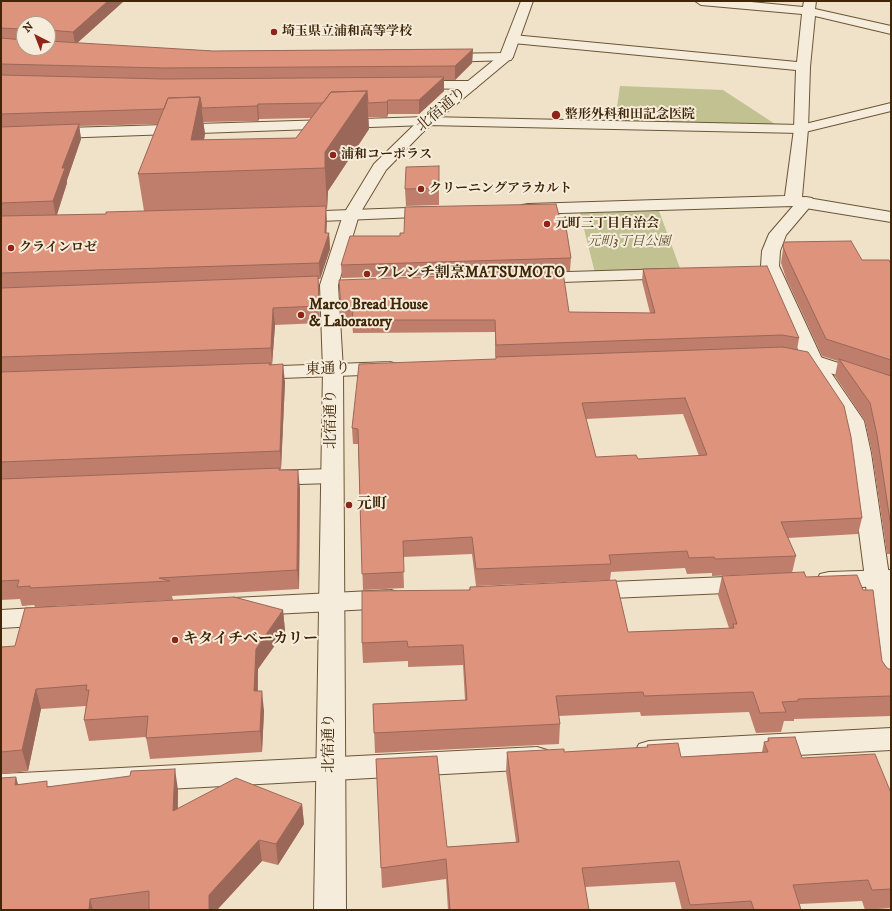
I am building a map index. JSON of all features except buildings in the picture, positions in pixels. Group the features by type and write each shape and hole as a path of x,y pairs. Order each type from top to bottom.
{"street":[{"path":"510,48 527,1"},
{"path":"701,1 809,6 891,30"},
{"path":"809,6 801,129 800,202 778,234 771,251 770,266 764,271 813,361 853,422 884,578 891,680"},
{"path":"427,58 510,48 804,67"},
{"name":"北宿通り","path":"330,910 333,370 329,285 351,215 380,167 427,121 471,85 510,48"},
{"path":"400,85 471,85"},
{"path":"1,135 427,121 801,129 891,107"},
{"path":"510,210 800,202 891,217"},
{"path":"279,217 455,212"},
{"path":"518,279 687,273"},
{"path":"765,356 780,355 813,361 891,387"},
{"name":"東通り","path":"238,373 411,367"},
{"path":"245,479 332,476"},
{"path":"805,582 884,578"},
{"path":"568,592 774,583"},
{"path":"213,608 410,598"},
{"path":"1,619 72,615"},
{"path":"622,753 891,739"},
{"path":"1,786 559,757"}],"green space":[{"path":"620,86 723,90 775,124 615,121"},
{"name":"元町3丁目公園","path":"659,211 681,271 595,273 580,213"}],"place":[{"name":"埼玉県立浦和高等学校","path":"274,32"},
{"name":"整形外科和田記念医院","path":"556,115"},
{"name":"浦和コーポラス","path":"333,155"},
{"name":"クリーニングアラカルト","path":"421,189"},
{"name":"元町三丁目自治会","path":"547,224"},
{"name":"クラインロゼ","path":"11,248"},
{"name":"フレンチ割烹MATSUMOTO","path":"367,274"},
{"name":"Marco Bread House & Laboratory","path":"301,315"},
{"name":"元町","path":"349,505"},
{"name":"キタイチベーカリー","path":"175,640"}]}
